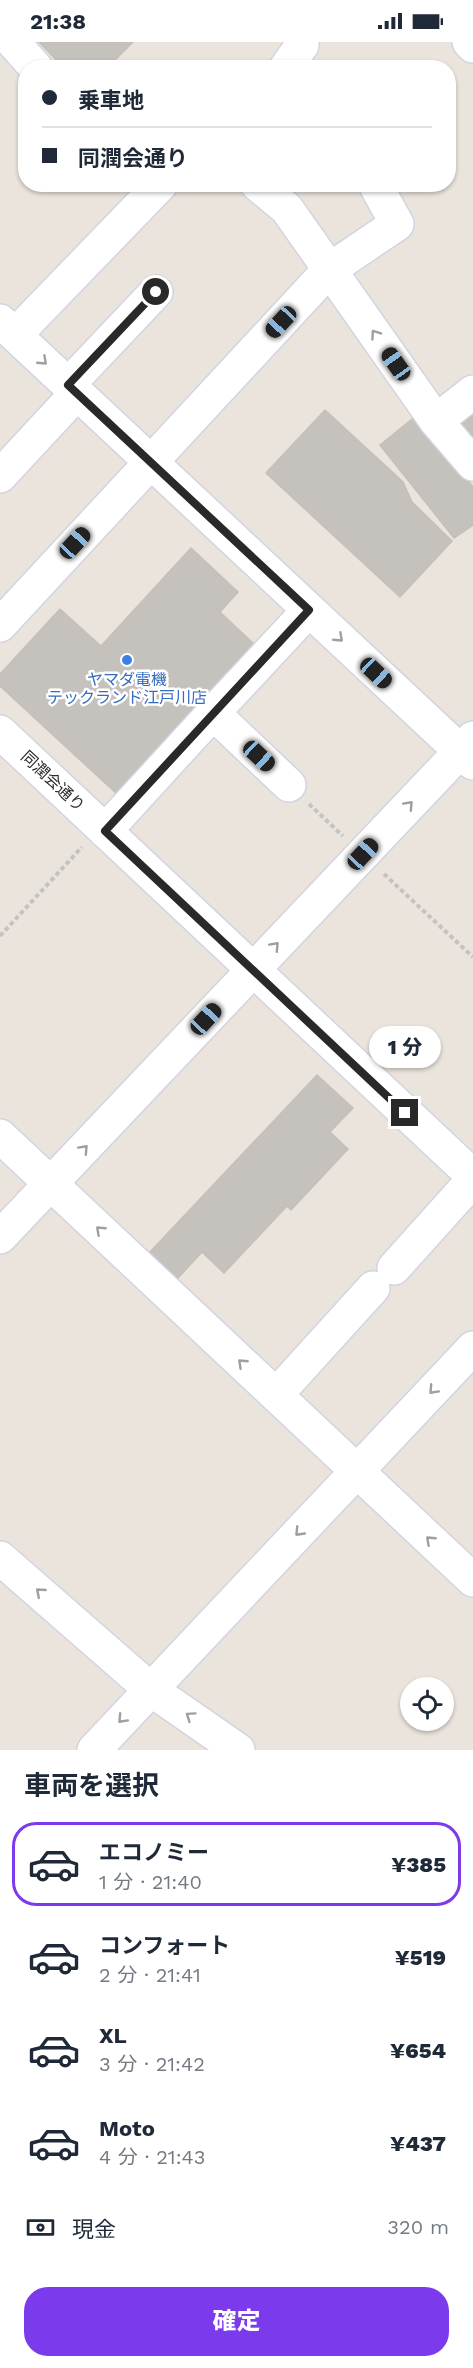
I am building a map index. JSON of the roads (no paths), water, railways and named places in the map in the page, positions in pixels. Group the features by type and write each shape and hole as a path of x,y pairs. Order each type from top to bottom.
{"street":[{"path":"13,42 29,60"},
{"path":"469,42 473,46"},
{"path":"0,1237 253,970 469,751 309,610 4,325 152,192"},
{"path":"267,192 287,209 436,421 473,465"},
{"path":"0,625 329,270 397,224 379,192"},
{"path":"0,476 156,292"},
{"path":"436,421 473,392"},
{"path":"103,829 309,610"},
{"path":"213,713 289,785"},
{"name":"同潤会通り","path":"0,732 473,1178"},
{"path":"0,1136 473,1580"},
{"path":"276,1395 473,1178"},
{"path":"94,1750 473,1348"},
{"path":"0,1558 150,1689 238,1750"}],"place":[{"name":"ヤマダ電機 テックランド江戸川店","path":"127,660"}]}
